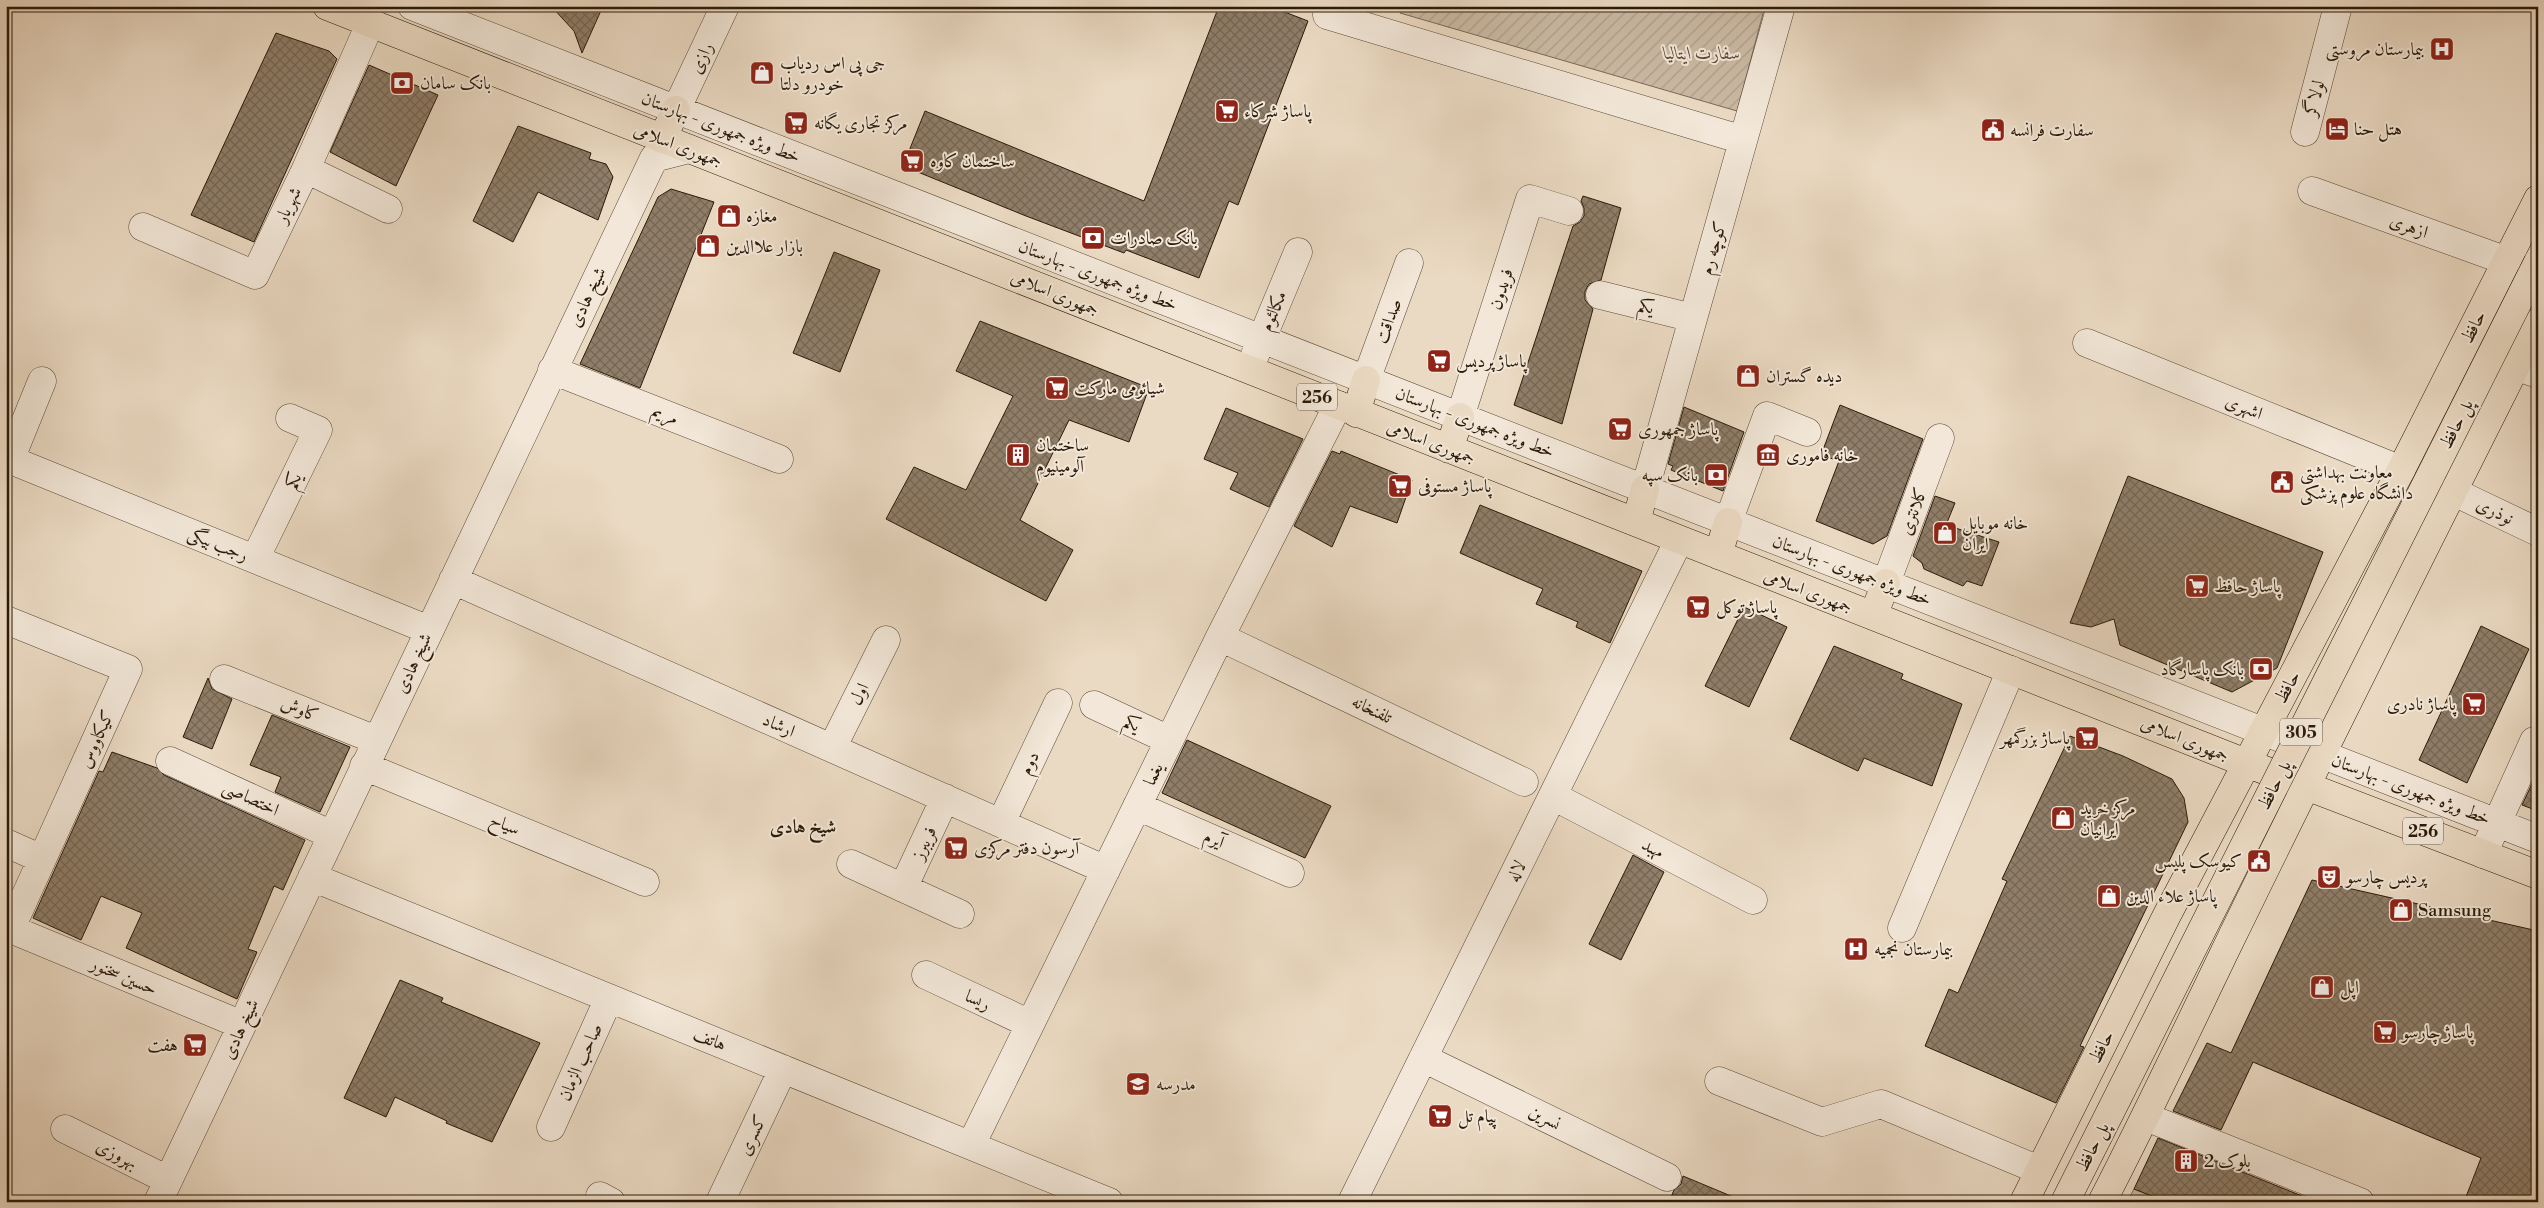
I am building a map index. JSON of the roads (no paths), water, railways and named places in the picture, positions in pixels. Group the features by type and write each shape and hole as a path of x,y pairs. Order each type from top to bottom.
{"main road":[{"name":"جمهوری اسلامی","path":"327,6 2307,787 2538,875"},
{"path":"662,138 676,110"},
{"name":"حافظ","path":"2024,1202 2167,915 2401,470 2538,199"},
{"name":"پل حافظ","path":"2065,1202 2538,262"},
{"path":"2102,1202 2146,1117 2226,948 2452,490 2527,370 2538,322"},
{"path":"1347,409 1366,380"},
{"path":"1449,449 1460,417"},
{"path":"1636,522 1645,489"},
{"path":"1718,555 1728,522"},
{"path":"1873,616 1886,584"},
{"path":"2167,915 2226,948"}],"street":[{"name":"خط ویژه جمهوری - بهارستان","path":"412,6 2538,838"},
{"name":"رازی","path":"676,110 725,6"},
{"name":"کوچه رم","path":"1645,489 1781,6"},
{"name":"لولاگر","path":"2304,132 2338,6"},
{"path":"1327,15 1743,140"},
{"name":"شهریار","path":"143,227 255,275 306,169 370,24"},
{"name":"شیخ هادی","path":"163,1191 654,158 689,149"},
{"path":"306,169 388,209"},
{"name":"ازهری","path":"2312,191 2507,261"},
{"name":"فریدون","path":"1460,417 1530,199 1569,211"},
{"name":"مکالئوم","path":"1248,370 1298,252"},
{"name":"صداقت","path":"1366,380 1409,263"},
{"name":"یکم","path":"1600,294 1693,318"},
{"name":"اشهری","path":"2087,343 2401,470"},
{"name":"مریم","path":"552,370 779,459"},
{"path":"8,459 42,381"},
{"name":"یغما","path":"971,1145 1220,636 1347,409"},
{"path":"1728,522 1767,416 1807,432"},
{"name":"یکم","path":"255,559 318,430 290,418"},
{"name":"کلانتری","path":"1886,584 1940,438"},
{"name":"رجب بیگی","path":"8,459 429,630"},
{"name":"نوذری","path":"2452,490 2538,532"},
{"name":"لاله","path":"1352,1202 1679,540"},
{"name":"ارشاد","path":"453,580 1106,870"},
{"name":"کیکاووس","path":"6,620 128,669 9,928"},
{"name":"تلفنخانه","path":"1220,636 1524,782"},
{"name":"اول","path":"832,748 886,640"},
{"path":"1902,928 2011,670"},
{"name":"کاوش","path":"224,678 376,740"},
{"name":"دوم","path":"1001,823 1058,703"},
{"name":"یکم","path":"1094,705 1169,740"},
{"path":"2483,854 2534,741"},
{"name":"اختصاصی","path":"170,761 332,835"},
{"name":"سیاح","path":"364,766 645,882"},
{"name":"مهبد","path":"1553,796 1753,900"},
{"name":"فریبرز","path":"903,888 945,798"},
{"name":"آیرم","path":"1137,806 1290,873"},
{"path":"6,843 42,859"},
{"path":"851,864 960,914"},
{"name":"هاتف","path":"312,877 1109,1202"},
{"name":"حسین سخنور","path":"9,928 242,1025"},
{"name":"ریسا","path":"926,975 1030,1024"},
{"name":"صاحب الزمان","path":"552,1127 609,998"},
{"name":"نسرین","path":"1423,1058 1667,1176"},
{"name":"کسری","path":"731,1198 783,1069"},
{"path":"1719,1081 1822,1122 1882,1104 2039,1170"},
{"path":"2146,1117 2360,1202"},
{"name":"بهروزی","path":"65,1129 163,1191"}],"place":[{"name":"بیمارستان مروستی","path":"2442,49"},
{"name":"جی پی اس ردیاب خودرو دلتا","path":"762,73"},
{"name":"بانک سامان","path":"402,83"},
{"name":"پاساژ شرکاء","path":"1227,111"},
{"name":"مرکز تجاری یگانه","path":"796,123"},
{"name":"هتل حنا","path":"2337,129"},
{"name":"سفارت فرانسه","path":"1993,130"},
{"name":"ساختمان کاوه","path":"912,161"},
{"name":"مغازه","path":"729,216"},
{"name":"بانک صادرات","path":"1093,238"},
{"name":"بازار علاالدین","path":"708,246"},
{"name":"پاساژ پردیس","path":"1439,361"},
{"name":"دیده گستران","path":"1748,376"},
{"name":"شیائومی مارکت","path":"1057,388"},
{"name":"پاساژ جمهوری","path":"1620,429"},
{"name":"ساختمان آلومینیوم","path":"1018,455"},
{"name":"خانه فاموری","path":"1768,455"},
{"name":"بانک سپه","path":"1716,475"},
{"name":"معاونت بهداشتی دانشگاه علوم پزشکی","path":"2282,482"},
{"name":"پاساژ مستوفی","path":"1400,486"},
{"name":"خانه موبایل ایران","path":"1945,533"},
{"name":"پاساژ حافظ","path":"2197,586"},
{"name":"پاساژ توکل","path":"1698,607"},
{"name":"بانک پاسارگاد","path":"2261,669"},
{"name":"پاساژ نادری","path":"2474,704"},
{"name":"پاساژ بزرگمهر","path":"2087,738"},
{"name":"مرکز خرید ایرانیان","path":"2063,818"},
{"name":"آرسون دفتر مرکزی","path":"956,848"},
{"name":"کیوسک پلیس","path":"2259,861"},
{"name":"پردیس چارسو","path":"2329,877"},
{"name":"پاساژ علاء الدین","path":"2109,896"},
{"name":"Samsung","path":"2401,910"},
{"name":"بیمارستان نجمیه","path":"1856,949"},
{"name":"اپل","path":"2322,987"},
{"name":"پاساژ چارسو","path":"2385,1032"},
{"name":"هفت","path":"195,1045"},
{"name":"مدرسه","path":"1138,1084"},
{"name":"پیام تل","path":"1440,1116"},
{"name":"بلوک 2","path":"2186,1161"}],"district":[{"name":"شیخ هادی","path":"803,826"}],"park label":[{"name":"سفارت ایتالیا","path":"1702,53"}]}
